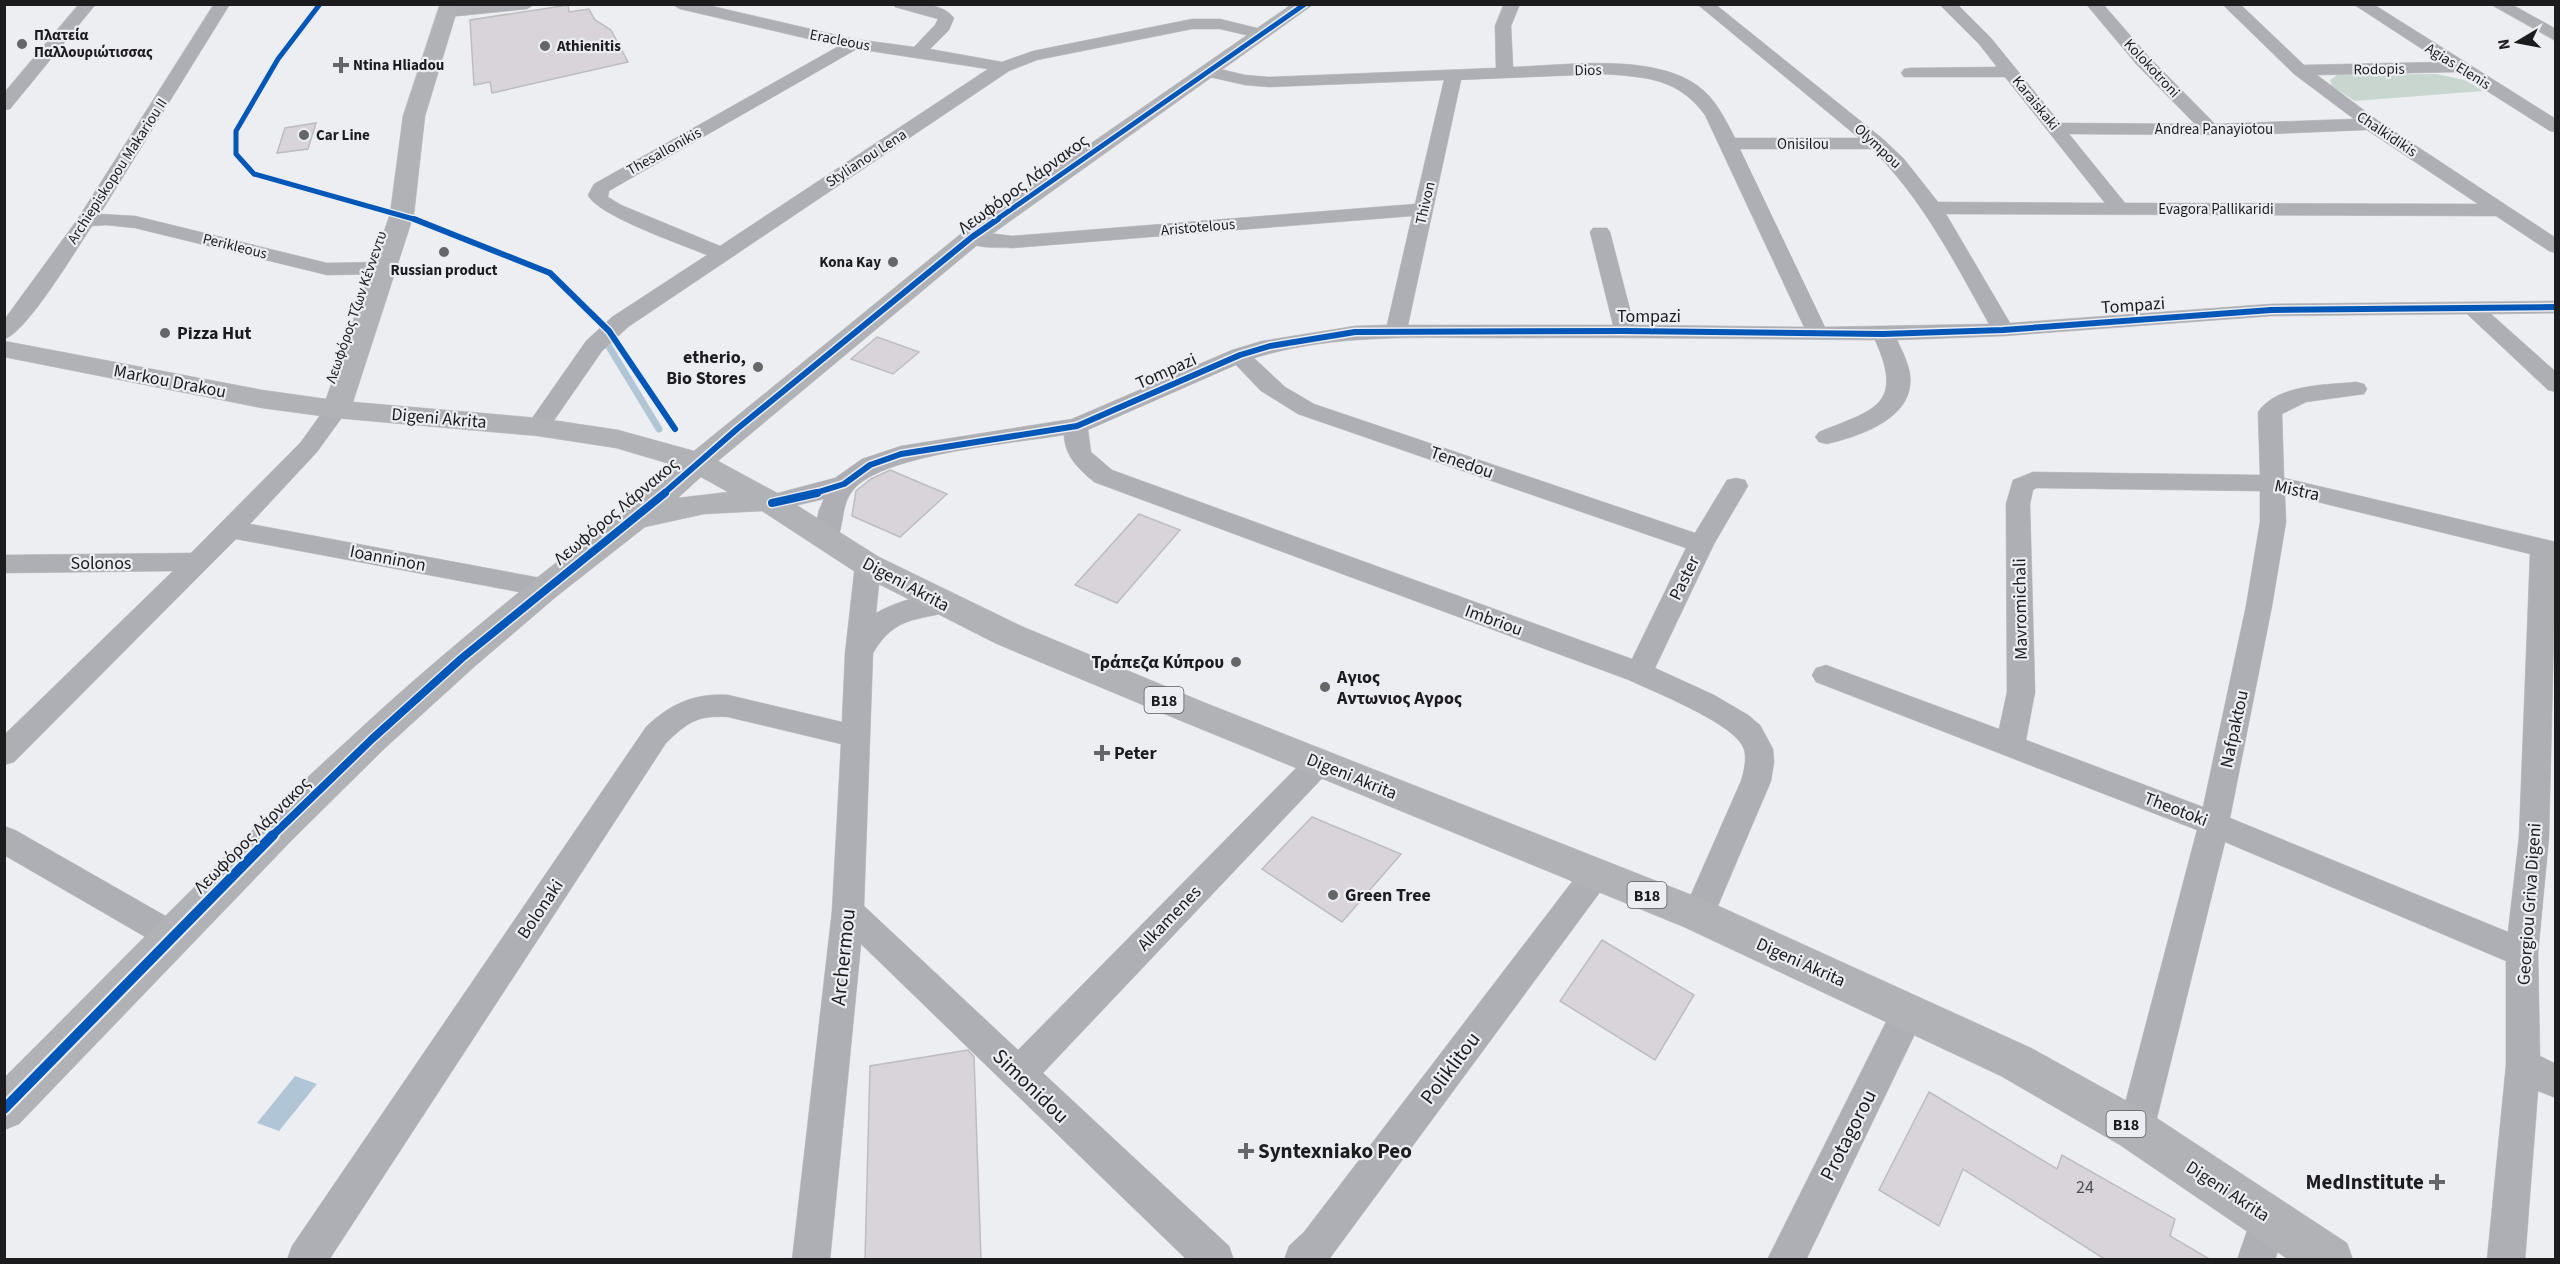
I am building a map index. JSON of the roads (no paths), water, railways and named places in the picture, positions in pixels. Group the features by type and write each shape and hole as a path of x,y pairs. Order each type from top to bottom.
{"main road":[{"name":"Λεωφόρος Λάρνακος","path":"4,1109 172,936 372,739 462,658 546,588 635,519 697,462 972,237 1305,4"},
{"name":"Λεωφόρος Τζων Κέννεντυ","path":"336,409 402,214 418,102 449,8"},
{"name":"Markou Drakou","path":"4,349 216,391 336,409"},
{"name":"Digeni Akrita","path":"336,409 538,427 618,440 697,462 770,502 868,565 943,604 1073,662 1698,915 2016,1062 2136,1130 2330,1260"},
{"path":"635,519 681,505 770,502"}],"street":[{"path":"4,105 32,75 88,4"},
{"name":"Archiepiskopou Makariou II","path":"4,333 20,316 86,221 222,4"},
{"path":"449,8 526,4"},
{"name":"Eracleous","path":"680,4 854,44 918,52 1003,68"},
{"path":"901,4 940,13 946,18 943,27 918,52"},
{"path":"1505,72 1503,26 1507,11 1512,4"},
{"name":"Olympou","path":"1705,4 1877,143 1902,167 1931,208 2003,330"},
{"name":"Karaiskaki","path":"1947,4 1985,41 2119,208"},
{"name":"Kolokotroni","path":"2094,4 2143,61 2211,130"},
{"name":"Chalkidikis","path":"2230,4 2300,70 2371,124 2556,247"},
{"name":"Agias Elenis","path":"2361,4 2556,127"},
{"path":"2498,4 2556,36"},
{"name":"Stylianou Lena","path":"538,427 576,371 609,331 721,254 1003,68 1033,56 1192,24 1220,24 1263,34"},
{"name":"Thesallonikis","path":"721,254 614,209 600,200 598,195 601,188 854,44"},
{"name":"Rodopis","path":"2300,70 2458,67"},
{"name":"Dios","path":"1207,71 1245,80 1269,82 1603,69 1647,73 1670,79 1697,92 1710,108 1817,332"},
{"path":"1910,73 2011,72"},
{"name":"Thivon","path":"1396,331 1455,74"},
{"path":"4,77 32,75"},
{"name":"Andrea Panayiotou","path":"2056,128 2211,130 2371,124"},
{"name":"Onisilou","path":"1729,144 1877,143"},
{"name":"Evagora Pallikaridi","path":"1931,208 2500,210"},
{"name":"Aristotelous","path":"972,237 989,241 1011,242 1424,209"},
{"name":"Perikleous","path":"86,221 106,219 135,222 327,269 384,268"},
{"path":"1600,232 1625,331"},
{"name":"Tompazi","path":"770,502 810,495 844,484 870,465 901,454 1077,426 1239,355 1310,338 1355,332 1625,331 1883,334 2003,330 2271,310 2556,306"},
{"path":"2470,307 2556,385"},
{"path":"1827,437 1879,416 1890,407 1895,399 1900,383 1898,369 1883,334"},
{"name":"Tenedou","path":"1239,355 1264,384 1288,401 1306,409 1701,544"},
{"name":"Nafpaktou","path":"2136,1130 2214,824 2261,596 2273,522 2270,412 2283,400 2305,394 2356,389"},
{"name":"Λεωφόρος Τζων Κέννεντυ","path":"4,754 231,529 309,447 336,409"},
{"name":"Imbriou","path":"1077,426 1074,443 1084,460 1103,476 1639,673 1714,708 1745,728 1757,743 1760,766 1756,781 1698,915"},
{"name":"Mistra","path":"2033,480 2271,483 2549,549"},
{"name":"Mavromichali","path":"2010,745 2021,692 2018,504 2022,486 2033,480"},
{"name":"Tompazi","path":"826,538 831,510 844,484"},
{"name":"Paster","path":"1639,673 1701,544 1736,486"},
{"name":"Ioanninon","path":"231,529 546,588"},
{"name":"Georgiou Griva Digeni","path":"2506,1260 2523,1065 2522,953 2545,841 2549,549"},
{"name":"Solonos","path":"4,564 198,562"},
{"name":"Archermou","path":"812,1260 848,911 854,736 868,565"},
{"name":"Archermou","path":"859,654 876,626 884,620 914,608 943,604"},
{"name":"Theotoki","path":"1826,675 2214,824 2522,953"},
{"name":"Bolonaki","path":"306,1260 656,735 675,716 692,707 708,704 728,706 854,736"},
{"name":"Alkamenes","path":"1018,1074 1319,763"},
{"path":"4,839 172,936"},
{"name":"Poliklitou","path":"1303,1260 1317,1245 1595,875"},
{"name":"Simonidou","path":"848,911 1215,1260"},
{"name":"Protagorou","path":"1786,1260 1909,1011"},
{"path":"2523,1065 2556,1082"},
{"path":"2256,1260 2269,1218"}],"water":[{"path":"295,1076 317,1084 279,1131 257,1123"}],"waterway":[{"path":"608,345 659,429"}],"place":[{"name":"Πλατεία Παλλουριώτισσας","path":"22,44"},
{"name":"Athienitis","path":"545,46"},
{"name":"Ntina Hliadou","path":"341,65"},
{"name":"Car Line","path":"304,135"},
{"name":"Russian product","path":"444,252"},
{"name":"Kona Kay","path":"893,262"},
{"name":"Pizza Hut","path":"165,333"},
{"name":"etherio, Bio Stores","path":"758,367"},
{"name":"Τράπεζα Κύπρου","path":"1236,662"},
{"name":"Αγιος Αντωνιος Αγρος","path":"1325,687"},
{"name":"Peter","path":"1102,753"},
{"name":"Green Tree","path":"1333,895"},
{"name":"Syntexniako Peo","path":"1246,1151"},
{"name":"MedInstitute","path":"2437,1182"}]}
